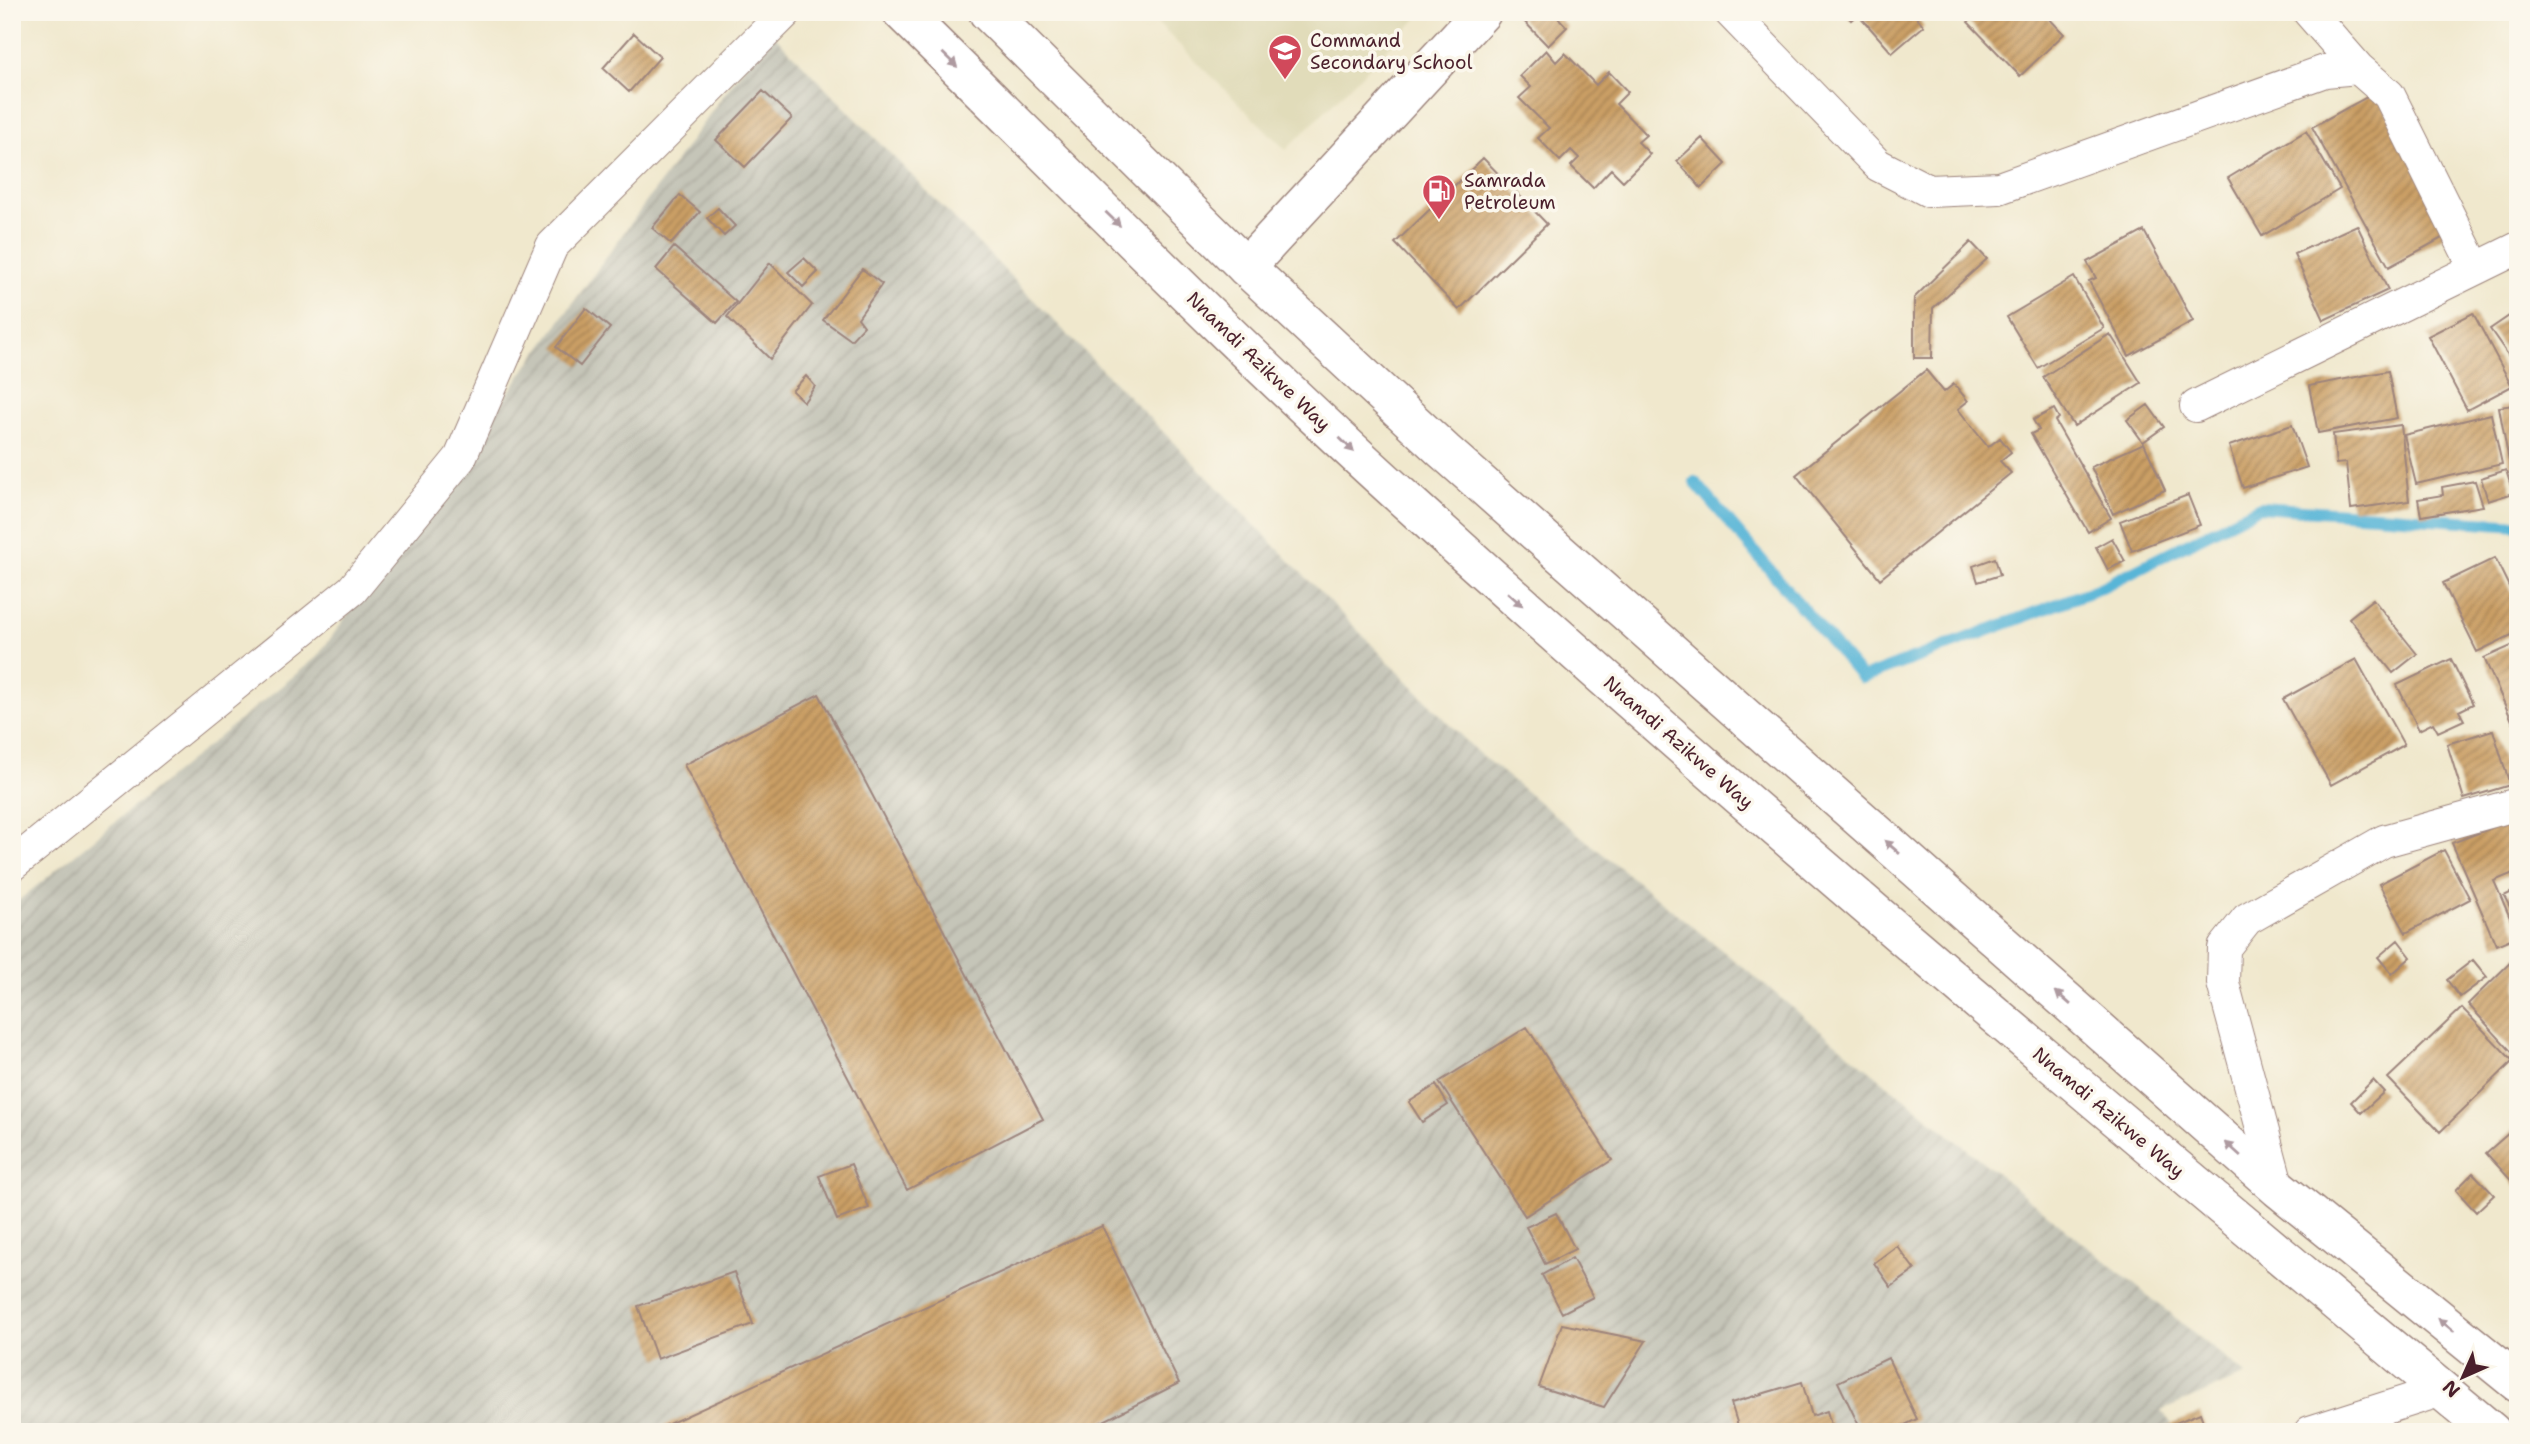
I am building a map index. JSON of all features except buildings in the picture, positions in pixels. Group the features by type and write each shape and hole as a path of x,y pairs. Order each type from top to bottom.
{"main road":[{"name":"Nnamdi Azikwe Way","path":"902,12 1202,308 1436,528 1600,674 2017,1034 2492,1432"},
{"path":"988,12 1246,267 1465,469 2278,1188 2518,1383"},
{"path":"1246,267 1482,12"}],"street":[{"path":"12,865 352,590 460,458 552,246 786,12"},
{"path":"1730,12 1878,165 1929,191 1999,188 2325,72 2358,68"},
{"path":"2309,12 2358,68 2389,95 2475,268"},
{"path":"2196,406 2518,248"},
{"path":"2278,1188 2223,983 2224,948 2247,919 2384,841 2518,804"},
{"path":"2310,1432 2442,1390"}],"shaded area":[{"name":"Command Secondary School","path":"1146,12 1424,12 1286,150"},
{"path":"770,31 1477,752 2246,1375 2161,1411 2179,1432 12,1432 12,906 317,657"}],"waterway":[{"path":"1695,482 1862,678 2100,588 2260,507 2518,525"}],"place":[{"name":"Command Secondary School","path":"1285,81"},
{"name":"Samrada Petroleum","path":"1439,221"}]}
